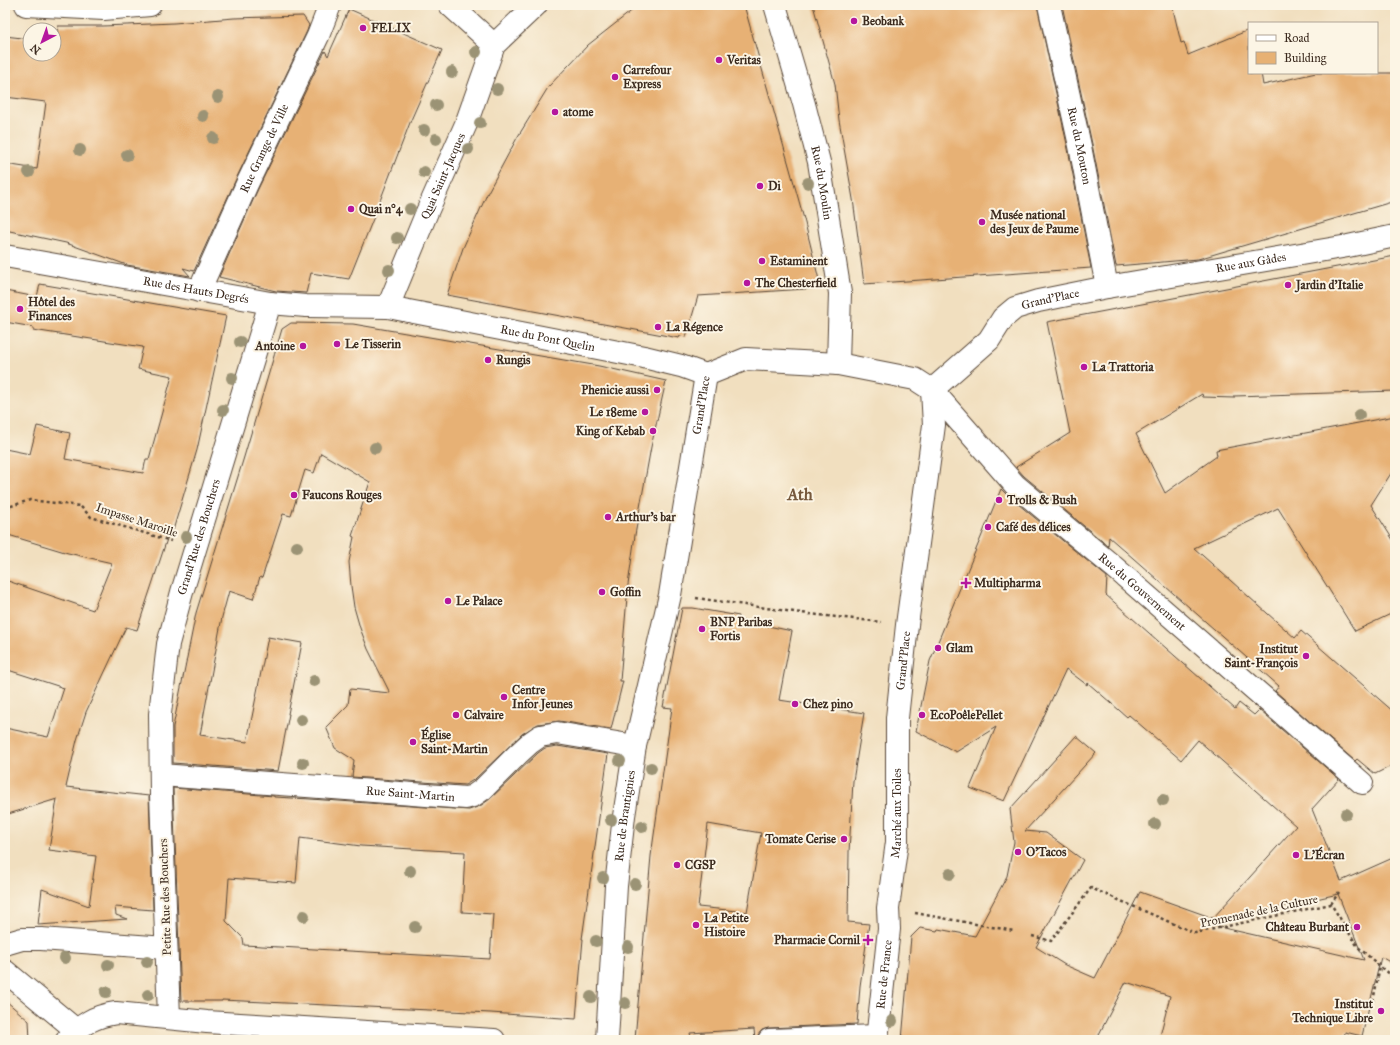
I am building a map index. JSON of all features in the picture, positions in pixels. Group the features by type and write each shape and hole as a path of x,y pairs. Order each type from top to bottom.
{"street":[{"path":"26,5 104,9 150,5"},
{"name":"Rue Grange de Ville","path":"198,291 247,184 318,36 330,5"},
{"path":"450,5 494,45 536,5"},
{"name":"Rue du Moulin","path":"775,5 804,104 819,162 840,293 838,364"},
{"name":"Rue du Mouton","path":"1049,5 1080,146 1107,287"},
{"name":"Quai Saint-Jacques","path":"388,307 427,212 466,124 494,45"},
{"name":"Rue aux Gâdes","path":"1107,287 1340,247 1395,236"},
{"name":"Rue des Hauts Degrés","path":"5,256 270,303 306,306 388,307"},
{"name":"Grand'Place","path":"932,390 989,340 1003,318 1015,308 1038,301 1107,287"},
{"name":"Grand'Rue des Bouchers","path":"161,775 160,714 168,644 195,548 270,303"},
{"name":"Rue du Pont Quelin","path":"388,307 644,357 680,366 706,375"},
{"name":"Grand'Place","path":"670,595 706,375 746,359 838,364 915,379 932,390"},
{"name":"Grand'Place","path":"897,718 907,625 934,425 932,390"},
{"name":"Rue du Gouvernement","path":"932,390 1015,485 1114,567 1362,782"},
{"name":"Rue de Brantignies","path":"607,1040 616,886 624,816 635,746 670,595"},
{"name":"Marché aux Toiles","path":"888,908 897,842 897,718"},
{"name":"Rue Saint-Martin","path":"161,775 466,798 473,796 483,789 518,754 540,736 557,732 635,746"},
{"name":"Petite Rue des Bouchers","path":"161,775 169,1018"},
{"name":"Rue de France","path":"877,1038 889,929 888,908"},
{"path":"5,944 22,940 41,939 166,948"},
{"path":"5,971 71,1035 93,1019 116,1013 207,1022 494,1040"},
{"path":"769,1040 877,1038"}],"path":[{"name":"Impasse Maroille","path":"5,508 30,500 80,506 91,517 195,548"},
{"path":"670,595 801,613 907,625"},
{"name":"Promenade de la Culture","path":"1032,936 1051,941 1092,888 1194,933 1331,904 1358,946 1391,976 1395,977"},
{"path":"1331,904 1339,892"},
{"path":"888,908 1014,931"},
{"path":"1373,1001 1380,966"}],"building":[{"path":"639,5 744,5 804,219 821,288 698,296 686,337 680,336 679,338 447,295 463,248 488,192 517,138 549,86 588,45"},
{"path":"813,5 1037,5 1068,149 1091,268 864,284 853,199 839,120 835,84"},
{"path":"1062,5 1172,5 1181,43 1184,42 1188,55 1248,30 1248,74 1261,74 1263,85 1312,74 1395,73 1395,201 1198,259 1116,266 1092,144"},
{"path":"349,9 442,50 411,120 349,279 311,273 306,293 276,291 219,277 258,189 325,51 328,56"},
{"path":"303,16 309,25 194,271 183,268 190,276 127,265 66,243 5,230 5,164 37,169 46,102 5,97 5,36 22,38 22,62 62,62 62,26 174,23 234,18"},
{"path":"1395,256 1395,391 1234,396 1234,398 1203,397 1202,394 1136,434 1165,493 1217,456 1216,450 1395,416 1395,467 1371,505 1395,543 1395,612 1355,631 1278,508 1194,548 1295,638 1301,631 1395,713 1395,764 1375,774 1357,759 1355,761 1275,691 1279,686 1109,537 1108,546 1024,476 1016,467 1070,433 1047,322"},
{"path":"40,284 226,316 197,450 171,537 169,533 137,630 126,627 86,712 77,740 66,787 149,796 153,910 115,907 116,915 127,919 38,925 42,889 89,906 96,856 49,850 57,799 5,815 5,728 48,737 64,688 5,669 5,580 93,610 112,563 68,553 5,534 5,449 30,454 37,426 70,433 65,459 143,473 146,459 149,459 172,376 138,369 143,347 33,330 33,327 5,322 5,291 37,297"},
{"path":"291,323 353,324 599,366 666,381 651,447 635,535 628,585 620,681 623,681 611,729 559,721 538,724 522,734 475,779 465,785 352,777 354,760 335,748 326,727 348,705 350,689 390,693 368,649 360,628 354,607 351,586 349,562 354,537 352,536 370,482 321,453 314,473 305,470 291,516 283,514 262,578 260,577 253,599 229,591 222,617 200,735 247,742 268,637 302,643 278,771 173,763 173,727 196,613 282,329"},
{"path":"1001,489 1107,577 1106,595 1235,709 1239,703 1254,715 1259,710 1339,779 1312,809 1341,881 1395,857 1395,965 1381,957 1362,1036 1345,1032 1344,1040 1159,1040 1170,996 1126,982 1096,1040 902,1040 911,937 920,928 937,931 938,929 975,936 1007,876 1014,842 1010,809 1076,736 1096,753 1025,831 1046,833 1083,860 1036,947 1065,965 1095,978 1140,892 1213,918 1296,826 1198,740 1181,760 1129,715 1127,717 1088,683 1087,685 1066,669 1004,801 970,788 996,727 956,752 916,731 930,661","holes":["1338,894 1364,960 1206,924"]},
{"path":"682,608 693,608 739,616 739,620 792,631 779,700 864,713 853,781 849,852 848,922 869,924 860,986 857,1024 768,1028 762,1030 758,1035 757,1040 755,1040 754,1029 690,1033 691,1037 635,1039 651,856 672,708 663,707","holes":["708,824 761,833 747,912 698,907"]},
{"path":"557,746 608,754 582,939 576,1019 491,1013 222,1000 181,1001 173,788 274,797 469,810 480,806 490,799 545,748","holes":["300,838 361,846 465,852 462,912 493,914 490,959 244,945 243,938 226,921 229,878 296,883"]},
{"path":"5,1000 29,1021 30,1040 5,1040"}],"place":[{"name":"Beobank","path":"854,21"},
{"name":"FELIX","path":"363,28"},
{"name":"Veritas","path":"719,60"},
{"name":"Carrefour Express","path":"615,77"},
{"name":"atome","path":"555,112"},
{"name":"Di","path":"760,186"},
{"name":"Quai n°4","path":"351,209"},
{"name":"Musée national des Jeux de Paume","path":"982,222"},
{"name":"Estaminent","path":"762,261"},
{"name":"The Chesterfield","path":"747,283"},
{"name":"Jardin d'Italie","path":"1288,285"},
{"name":"Hôtel des Finances","path":"20,309"},
{"name":"La Régence","path":"658,327"},
{"name":"Le Tisserin","path":"337,344"},
{"name":"Antoine","path":"303,346"},
{"name":"Rungis","path":"488,360"},
{"name":"La Trattoria","path":"1084,367"},
{"name":"Phenicie aussi","path":"657,390"},
{"name":"Le 18eme","path":"645,412"},
{"name":"King of Kebab","path":"653,431"},
{"name":"Faucons Rouges","path":"294,495"},
{"name":"Trolls & Bush","path":"999,500"},
{"name":"Arthur's bar","path":"608,517"},
{"name":"Café des délices","path":"988,527"},
{"name":"Multipharma","path":"966,583"},
{"name":"Goffin","path":"602,592"},
{"name":"Le Palace","path":"448,601"},
{"name":"BNP Paribas Fortis","path":"702,629"},
{"name":"Glam","path":"938,648"},
{"name":"Institut Saint-François","path":"1306,656"},
{"name":"Centre Infor Jeunes","path":"504,697"},
{"name":"Chez pino","path":"795,704"},
{"name":"Calvaire","path":"456,715"},
{"name":"EcoPoêlePellet","path":"922,715"},
{"name":"Église Saint-Martin","path":"413,742"},
{"name":"Tomate Cerise","path":"844,839"},
{"name":"O'Tacos","path":"1018,852"},
{"name":"L'Écran","path":"1296,855"},
{"name":"CGSP","path":"677,865"},
{"name":"La Petite Histoire","path":"696,925"},
{"name":"Château Burbant","path":"1357,927"},
{"name":"Pharmacie Cornil","path":"868,940"},
{"name":"Institut Technique Libre","path":"1381,1011"}],"district":[{"name":"Ath","path":"800,494"}]}
